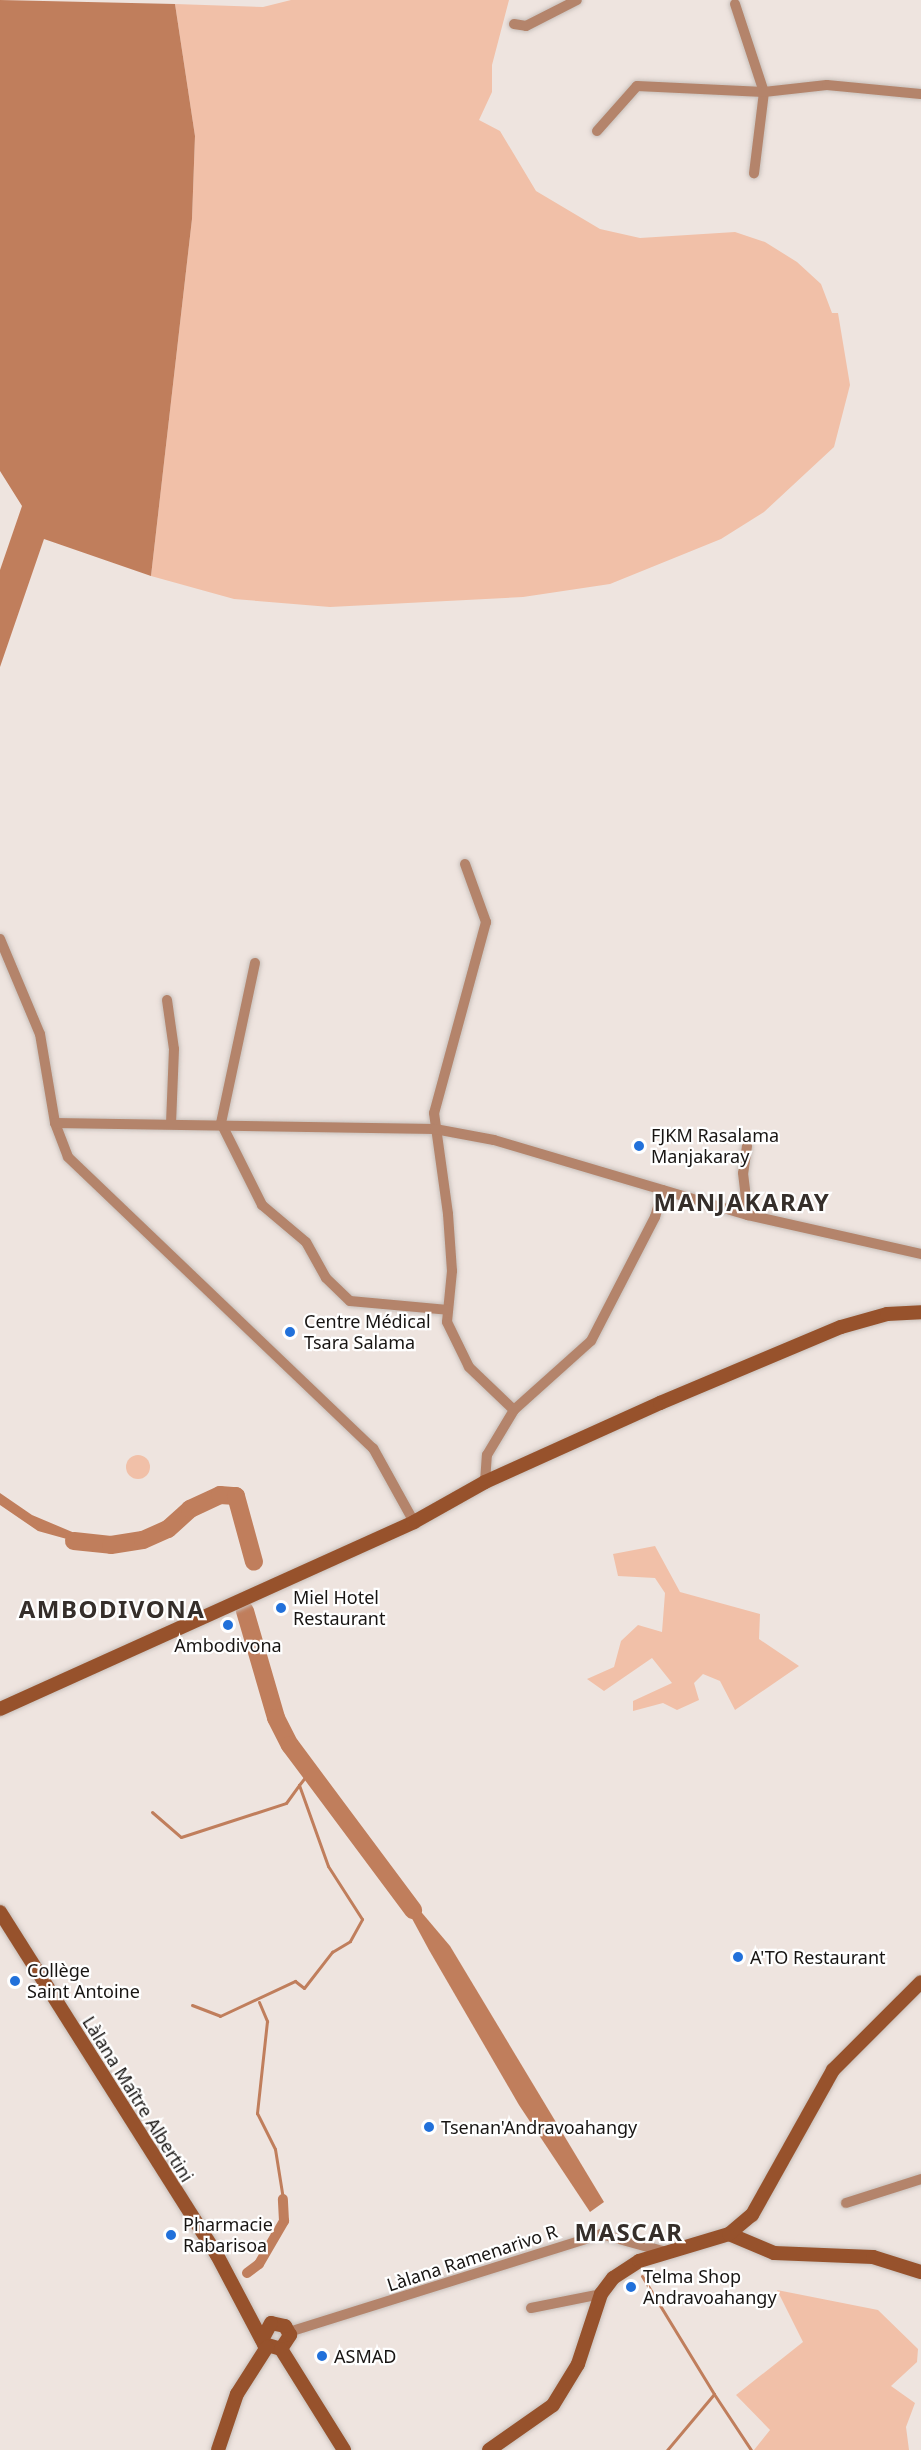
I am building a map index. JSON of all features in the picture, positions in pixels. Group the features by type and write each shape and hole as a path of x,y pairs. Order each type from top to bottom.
{"main road":[{"path":"0,1699 412,1519 485,1482 841,1327 887,1314 921,1312"},
{"path":"0,1709 142,1638"},
{"name":"Làlana Maître Albertini","path":"0,1912 270,2345 344,2450"},
{"path":"489,2450 553,2405 578,2364 602,2294 613,2278 666,2252 729,2234 752,2215 833,2070 921,1982"},
{"path":"729,2234 774,2253 873,2257 921,2272"},
{"name":"Làlana Maître Albertini","path":"246,2304 271,2323 289,2332"},
{"path":"270,2345 271,2323"},
{"path":"218,2450 237,2394 270,2345 289,2332"}],"street":[{"path":"514,24 526,26 577,0"},
{"path":"735,4 764,92 754,173"},
{"path":"597,131 637,87 764,92 827,85 921,94"},
{"path":"465,864 486,922 434,1113 448,1214 447,1322 469,1367 514,1410"},
{"path":"0,939 40,1034 55,1123 68,1157 373,1449 412,1519"},
{"path":"255,963 221,1123 261,1205 306,1242 326,1278 350,1301 448,1310"},
{"path":"167,1000 174,1049 171,1123"},
{"path":"55,1123 221,1123 435,1129 494,1140 748,1215 921,1254"},
{"path":"747,1146 743,1173 748,1215"},
{"path":"485,1482 487,1455 514,1410 591,1341 655,1217 663,1190"},
{"path":"846,2203 921,2179"},
{"name":"Làlana Ramenarivo R","path":"289,2332 600,2234 666,2252"},
{"path":"531,2308 602,2294"}],"shaded area":[{"path":"0,0 175,4 195,136 192,219 151,576 44,539 0,667 0,570 22,506 0,471"},
{"path":"291,0 509,0 492,65 492,92 479,120 500,131 536,191 600,229 640,238 735,232 765,242 797,262 821,284 832,313 838,313 850,385 834,447 764,512 721,539 610,584 523,597 330,607 234,599 151,576 192,219 195,136 175,4 263,7"},
{"path":"138,1455 147,1458 150,1467 147,1476 138,1479 129,1476 126,1467 129,1458"},
{"path":"0,1493 32,1515 77,1534 74,1541 38,1531 0,1505"},
{"path":"655,1546 680,1592 760,1614 759,1639 799,1666 735,1710 720,1681 703,1674 694,1683 699,1700 677,1710 663,1703 633,1711 633,1701 672,1683 652,1658 604,1691 587,1679 614,1667 621,1641 638,1625 662,1632 665,1593 655,1578 618,1576 613,1554"},
{"path":"417,1907 450,1946 604,2202 590,2212 519,2105 429,1950 409,1913"},
{"path":"777,2290 878,2310 918,2349 917,2362 891,2386 915,2403 906,2427 909,2450 754,2450 770,2430 736,2395 803,2342"}],"waterway":[{"path":"74,1541 111,1545 143,1540 168,1529 190,1509 220,1495 236,1496 254,1562"},
{"path":"245,1611 276,1718 290,1745 413,1910"},
{"path":"192,2005 220,2016 295,1981 304,1988 332,1952 350,1941 362,1919 328,1866 299,1785 310,1771"},
{"path":"152,1812 181,1837 286,1803 299,1785"},
{"path":"259,2002 267,2021 257,2113 275,2149 283,2199"},
{"path":"247,2273 259,2264 284,2221 283,2199"},
{"path":"642,2276 714,2394 667,2450"},
{"path":"714,2394 751,2450"}],"place":[{"name":"FJKM Rasalama Manjakaray","path":"639,1146"},
{"name":"Centre Médical Tsara Salama","path":"290,1332"},
{"name":"Miel Hotel Restaurant","path":"281,1608"},
{"name":"Ambodivona","path":"228,1625"},
{"name":"A'TO Restaurant","path":"738,1957"},
{"name":"Collège Saint Antoine","path":"15,1981"},
{"name":"Tsenan'Andravoahangy","path":"429,2127"},
{"name":"Pharmacie Rabarisoa","path":"171,2235"},
{"name":"Telma Shop Andravoahangy","path":"631,2287"},
{"name":"ASMAD","path":"322,2356"}],"district":[{"name":"MANJAKARAY","path":"742,1202"},
{"name":"AMBODIVONA","path":"112,1609"},
{"name":"MASCAR","path":"629,2232"}]}
